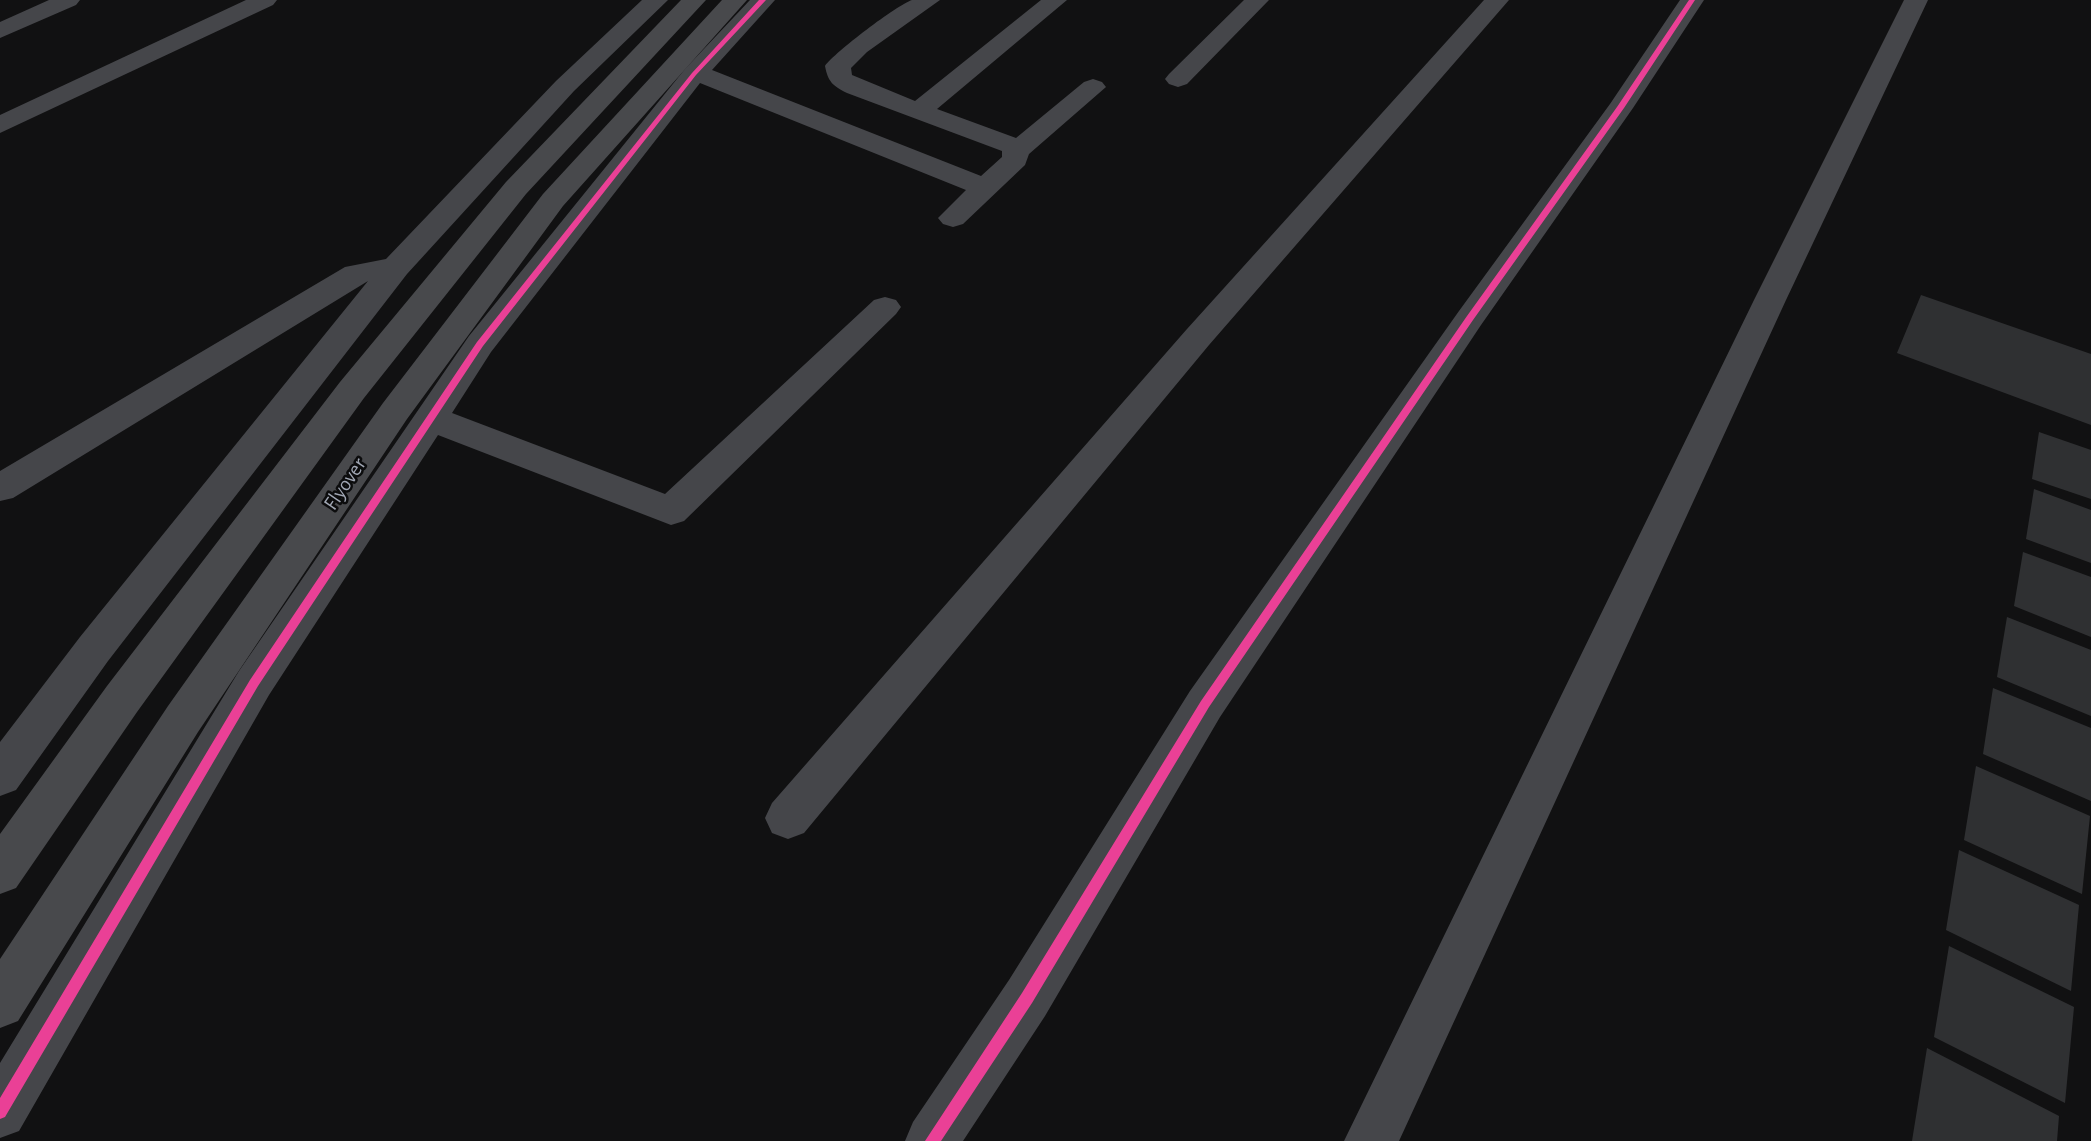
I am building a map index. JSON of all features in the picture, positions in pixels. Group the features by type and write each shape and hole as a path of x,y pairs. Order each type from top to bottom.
{"main road":[{"path":"0,872 122,699 352,390 516,188 694,0"},
{"name":"Flyover","path":"0,1003 183,719 395,411 553,200 734,0"}],"street":[{"path":"0,31 68,0"},
{"path":"0,125 265,0"},
{"path":"0,776 94,649 396,267 565,86 656,0"},
{"path":"0,1112 254,683 480,344 763,0"},
{"path":"699,75 786,0"},
{"path":"928,0 858,47 838,66 840,79 856,88 1013,146 1016,151 1015,159 953,218"},
{"path":"918,111 1055,0"},
{"path":"1178,79 1257,0"},
{"path":"788,818 1198,337 1497,0"},
{"path":"932,1141 1027,998 1205,704 1470,317 1620,108 1692,0"},
{"path":"1371,1141 1770,300 1916,0"},
{"path":"699,75 985,187"},
{"path":"1016,151 1093,88"},
{"path":"0,488 356,274 396,267"},
{"path":"432,419 671,511 885,307"}],"building":[{"path":"1921,295 2091,354 2091,425 1897,353"},
{"path":"2039,432 2091,450 2091,499 2032,479"},
{"path":"2034,489 2091,510 2091,563 2026,539"},
{"path":"2023,552 2091,577 2091,637 2014,606"},
{"path":"2007,617 2091,650 2091,716 1997,677"},
{"path":"1993,688 2091,728 2091,801 1983,754"},
{"path":"1976,766 2090,816 2082,894 1964,840"},
{"path":"1959,850 2079,905 2071,991 1946,930"},
{"path":"1949,946 2074,1007 2065,1103 1934,1037"},
{"path":"1927,1048 2059,1116 2057,1141 1912,1141"}],"cycle path":[{"path":"0,1112 254,683 480,344 694,74 763,0"},
{"path":"932,1141 1027,998 1205,704 1470,318 1620,108 1692,0"}]}
